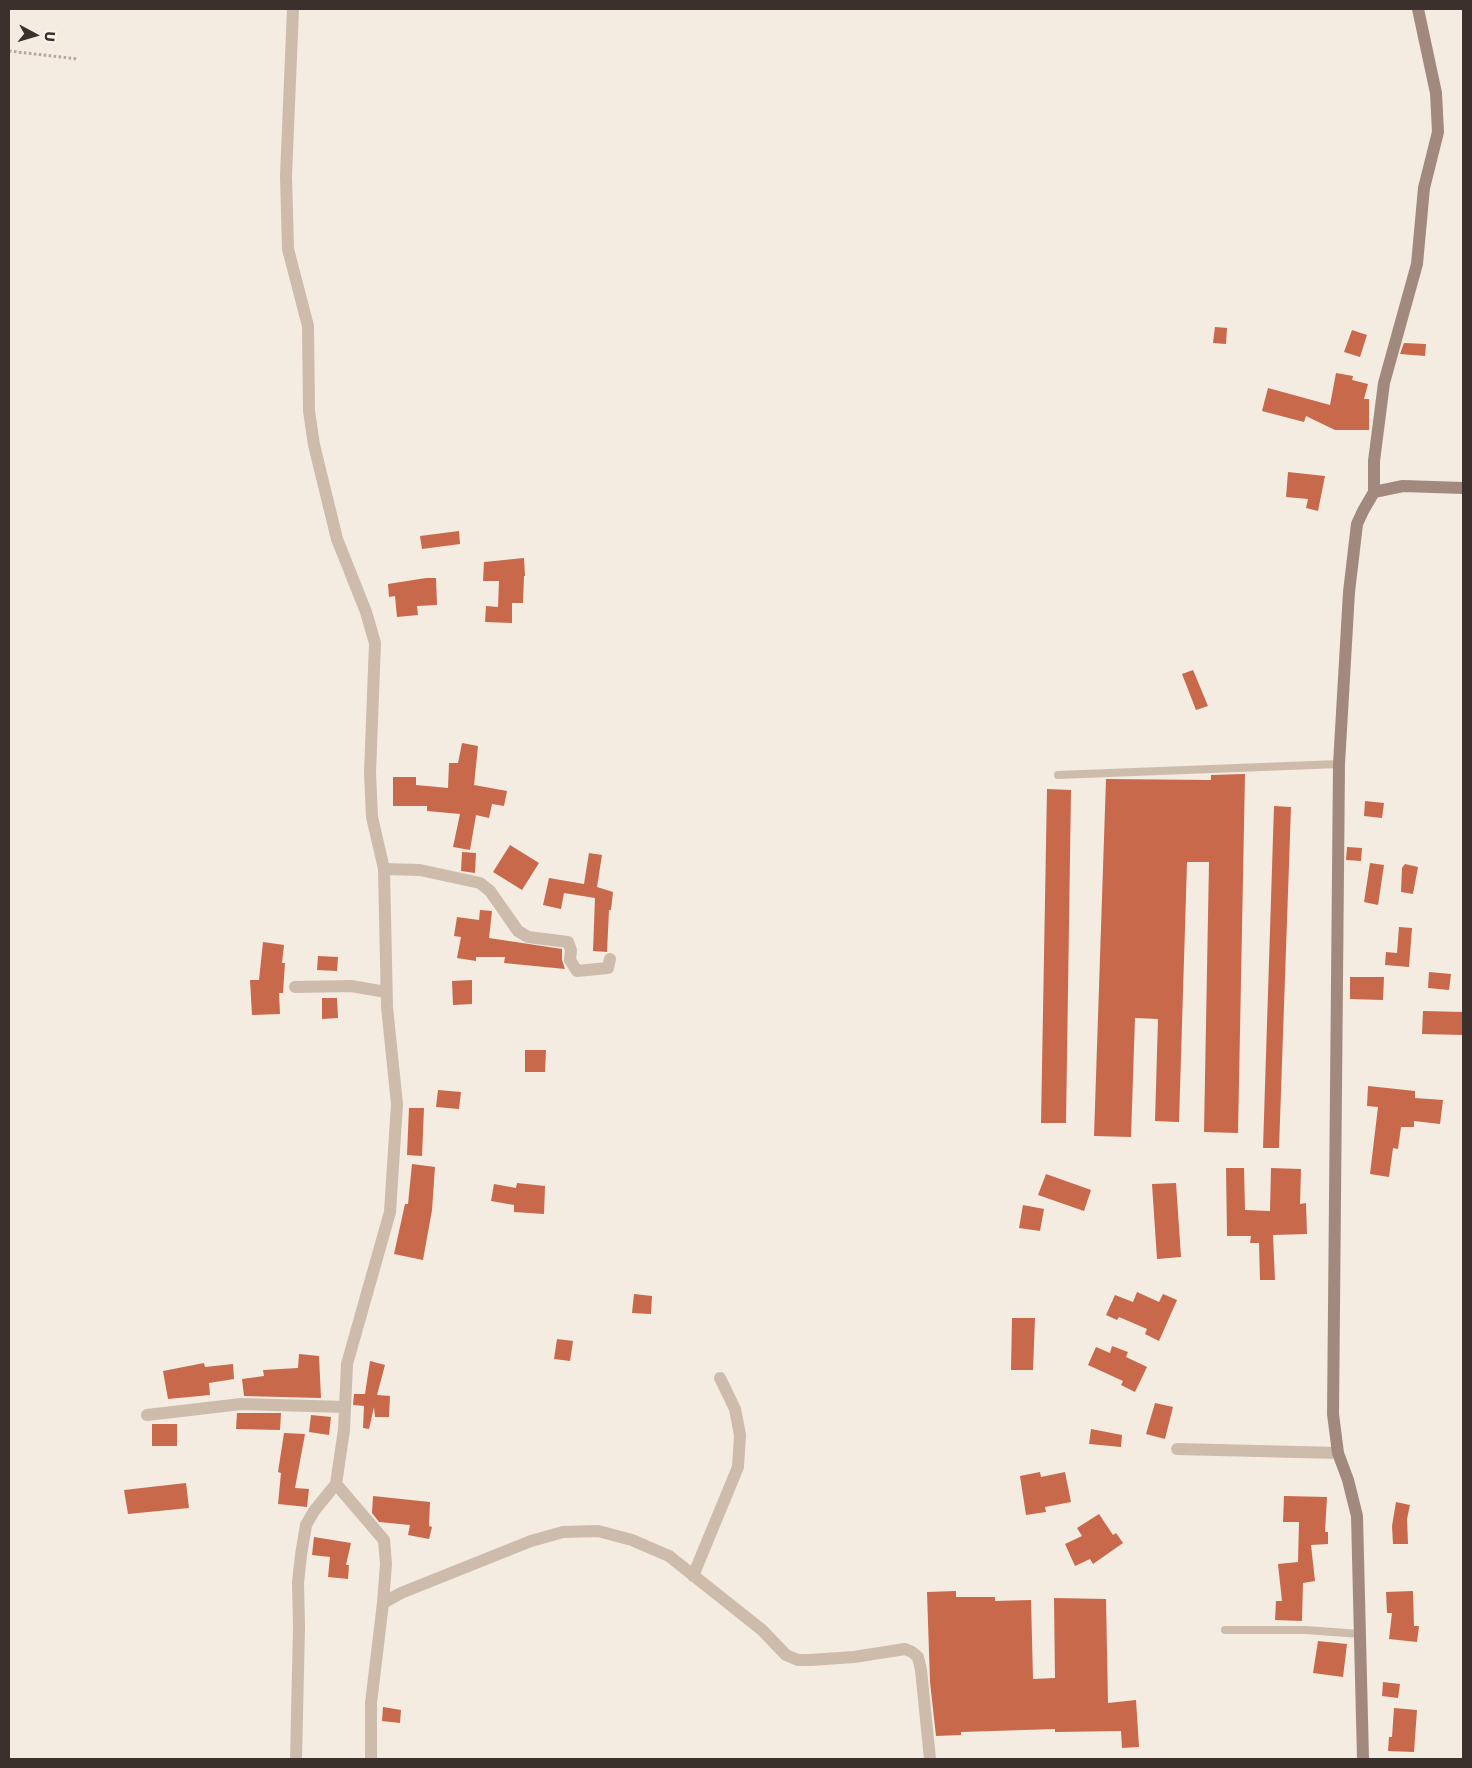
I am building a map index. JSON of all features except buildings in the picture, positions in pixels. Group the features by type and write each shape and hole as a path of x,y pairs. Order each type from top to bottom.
{"street":[{"path":"293,9 286,176 288,250 308,326 309,411 314,446 337,539 366,612 376,643 370,773 372,817 384,869 386,992 397,1104 393,1180 388,1221 348,1364 342,1456 336,1484 314,1511 306,1525 301,1555 298,1583 300,1627 296,1759"},
{"path":"1363,1759 1356,1516 1348,1480 1338,1453 1333,1406 1339,764 1349,592 1355,535 1362,511 1374,492 1374,461 1384,383 1417,264 1425,182 1438,132 1436,93 1418,9"},
{"path":"1374,492 1403,486 1463,488"},
{"path":"384,869 420,870 480,883 490,891 518,930 528,936 568,942 571,950 570,960 578,971 608,968 610,958"},
{"path":"296,987 351,986 386,992"},
{"path":"693,1576 738,1467 740,1435 735,1409 720,1378"},
{"path":"147,1415 241,1404 345,1407"},
{"path":"1177,1449 1338,1453"},
{"path":"336,1484 384,1540 386,1564 371,1702 371,1759"},
{"path":"383,1603 392,1597 531,1542 563,1532 598,1531 632,1540 669,1556 762,1630 786,1655 798,1660 854,1657 905,1649 912,1652 918,1657 921,1670 930,1759"}],"lane":[{"path":"1058,775 1339,764"},
{"path":"1225,1630 1306,1630 1360,1634"}],"path":[{"path":"9,51 78,59"}]}
